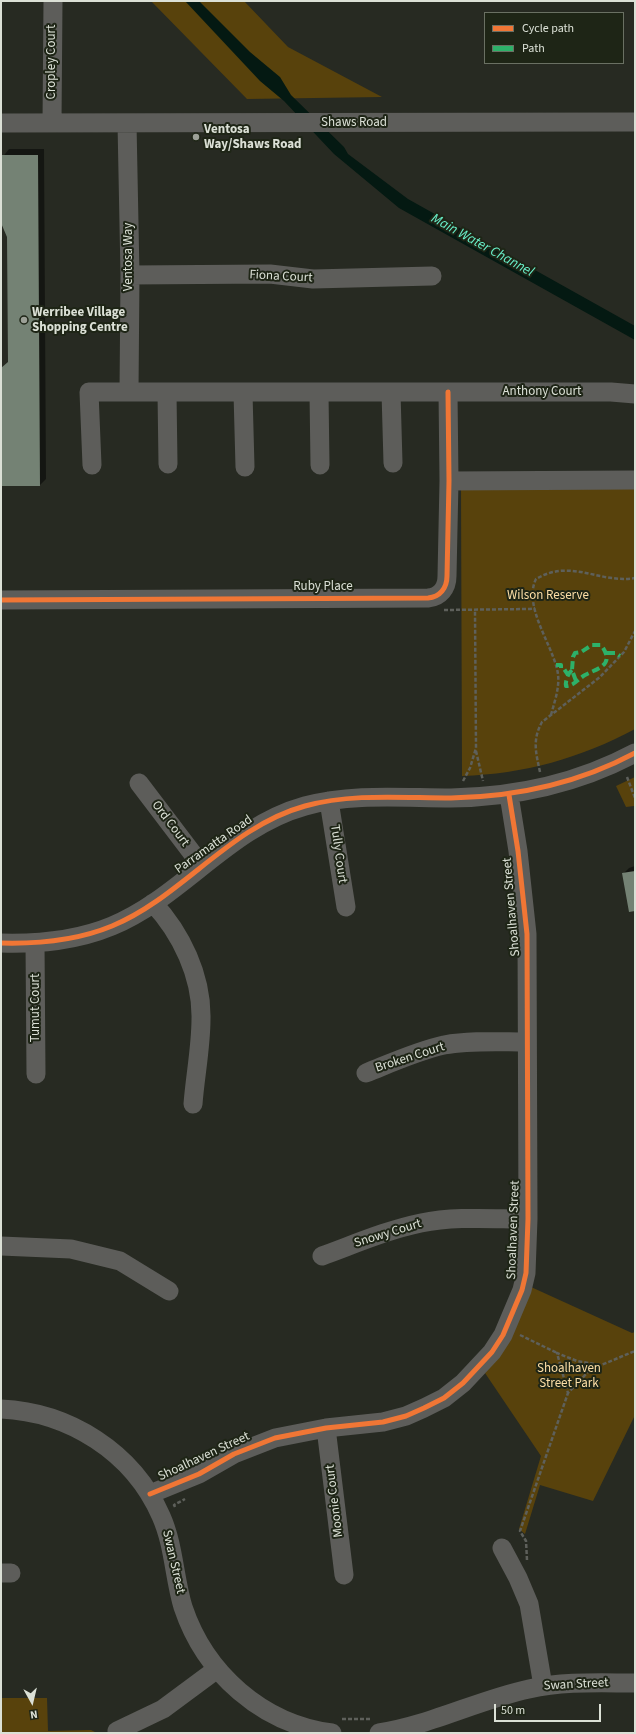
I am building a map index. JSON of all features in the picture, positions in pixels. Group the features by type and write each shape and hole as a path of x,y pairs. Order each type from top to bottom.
{"street":[{"name":"Cropley Court","path":"52,123 53,1"},
{"name":"Shaws Road","path":"1,123 635,122"},
{"name":"Ventosa Way","path":"127,123 130,275 129,392"},
{"name":"Fiona Court","path":"130,275 270,274 313,279 432,276"},
{"path":"92,464 89,392 448,392"},
{"path":"391,392 393,463"},
{"name":"Anthony Court","path":"448,392 611,392 635,394"},
{"name":"Ruby Place","path":"1,600 432,597 442,592 447,580 449,481 448,392"},
{"path":"166,393 168,464"},
{"path":"244,393 245,467"},
{"path":"318,393 320,465"},
{"path":"449,481 635,480"},
{"name":"Parramatta Road","path":"1,943 60,941 91,934 112,926 153,903 258,826 305,806 329,801 370,798 450,798 509,795 544,788 601,770 635,753"},
{"name":"Ord Court","path":"138,782 202,866"},
{"name":"Shoalhaven Street","path":"153,1501 234,1454 282,1436 326,1428 383,1422 406,1416 444,1398 479,1368 503,1335 522,1290 526,1273 528,1219 526,920 518,851 509,795"},
{"name":"Tully Court","path":"329,801 333,818 346,906"},
{"path":"153,903 165,916 188,956 199,992 201,1019 192,1104"},
{"name":"Tumut Court","path":"35,943 36,1074"},
{"name":"Broken Court","path":"366,1073 429,1049 445,1045 528,1042"},
{"name":"Snowy Court","path":"322,1256 423,1222 528,1219"},
{"path":"1,1246 71,1249 85,1252 120,1262 169,1291"},
{"name":"Swan Street","path":"1,1409 16,1410 48,1416 80,1430 107,1446 128,1465 153,1501 170,1541 179,1589 188,1620 202,1647 217,1669 241,1694 267,1712 295,1724 332,1733"},
{"name":"Moonie Court","path":"326,1428 344,1575"},
{"path":"502,1548 518,1578 529,1604 543,1686"},
{"path":"117,1731 163,1709 217,1669"},
{"name":"Swan Street","path":"379,1733 404,1728 512,1693 543,1686 568,1683 635,1683"}],"path":[{"path":"552,715 558,688 557,669 545,640 532,595 533,586 536,579 553,572 568,569 610,578 635,578"},
{"path":"474,610 476,748 486,797"},
{"path":"544,788 535,740 542,722 600,677 624,652 635,631"},
{"path":"450,798 470,768 476,748"},
{"path":"627,777 635,798"},
{"path":"528,1564 526,1541 520,1531 568,1393 588,1372 600,1365 635,1351"},
{"path":"568,1393 557,1353 577,1361 600,1365"}],"green space":[{"path":"151,1 244,1 288,47 382,97 247,99"},
{"name":"Wilson Reserve","path":"635,487 635,729 594,748 552,763 508,772 462,776 461,488"},
{"path":"635,777 635,808 634,806 626,807 616,786"},
{"name":"Shoalhaven Street Park","path":"531,1287 632,1333 635,1332 635,1415 593,1501 540,1485 525,1534 519,1529 541,1456 485,1373"},
{"path":"1,1698 47,1698 48,1731 91,1730 97,1733 1,1733"}],"water":[{"name":"Main Water Channel","path":"185,1 199,1 250,52 280,77 291,95 344,147 348,154 408,199 635,326 635,340 399,208 334,154 284,101 260,81"}],"building":[{"name":"Werribee Village Shopping Centre","path":"1,155 38,155 40,486 1,486 1,368 8,362 7,237 1,223"},
{"path":"635,871 635,911 629,912 622,873"}],"marked path":[{"path":"572,670 567,678 566,686 574,684 585,675 604,665 607,657 601,645 592,645 581,652 575,653 573,657 572,670 576,681"},
{"path":"607,653 616,653 620,656"},
{"path":"556,665 561,665 561,668 564,669 568,675"}],"cycle path":[{"path":"1,600 428,598 436,596 442,591 447,580 449,481 448,392"},
{"path":"1,943 29,943 71,938 112,926 161,898 229,846 253,830 278,816 305,806 341,799 378,797 451,798 499,795 546,787 568,781 613,764 635,753"},
{"path":"150,1494 199,1474 234,1454 275,1438 326,1428 383,1422 406,1416 424,1408 444,1398 463,1383 492,1352 503,1335 522,1290 526,1273 528,1219 527,934 518,851 509,795"}],"place":[{"name":"Ventosa Way/Shaws Road","path":"196,137"},
{"name":"Werribee Village Shopping Centre","path":"24,320"}]}
